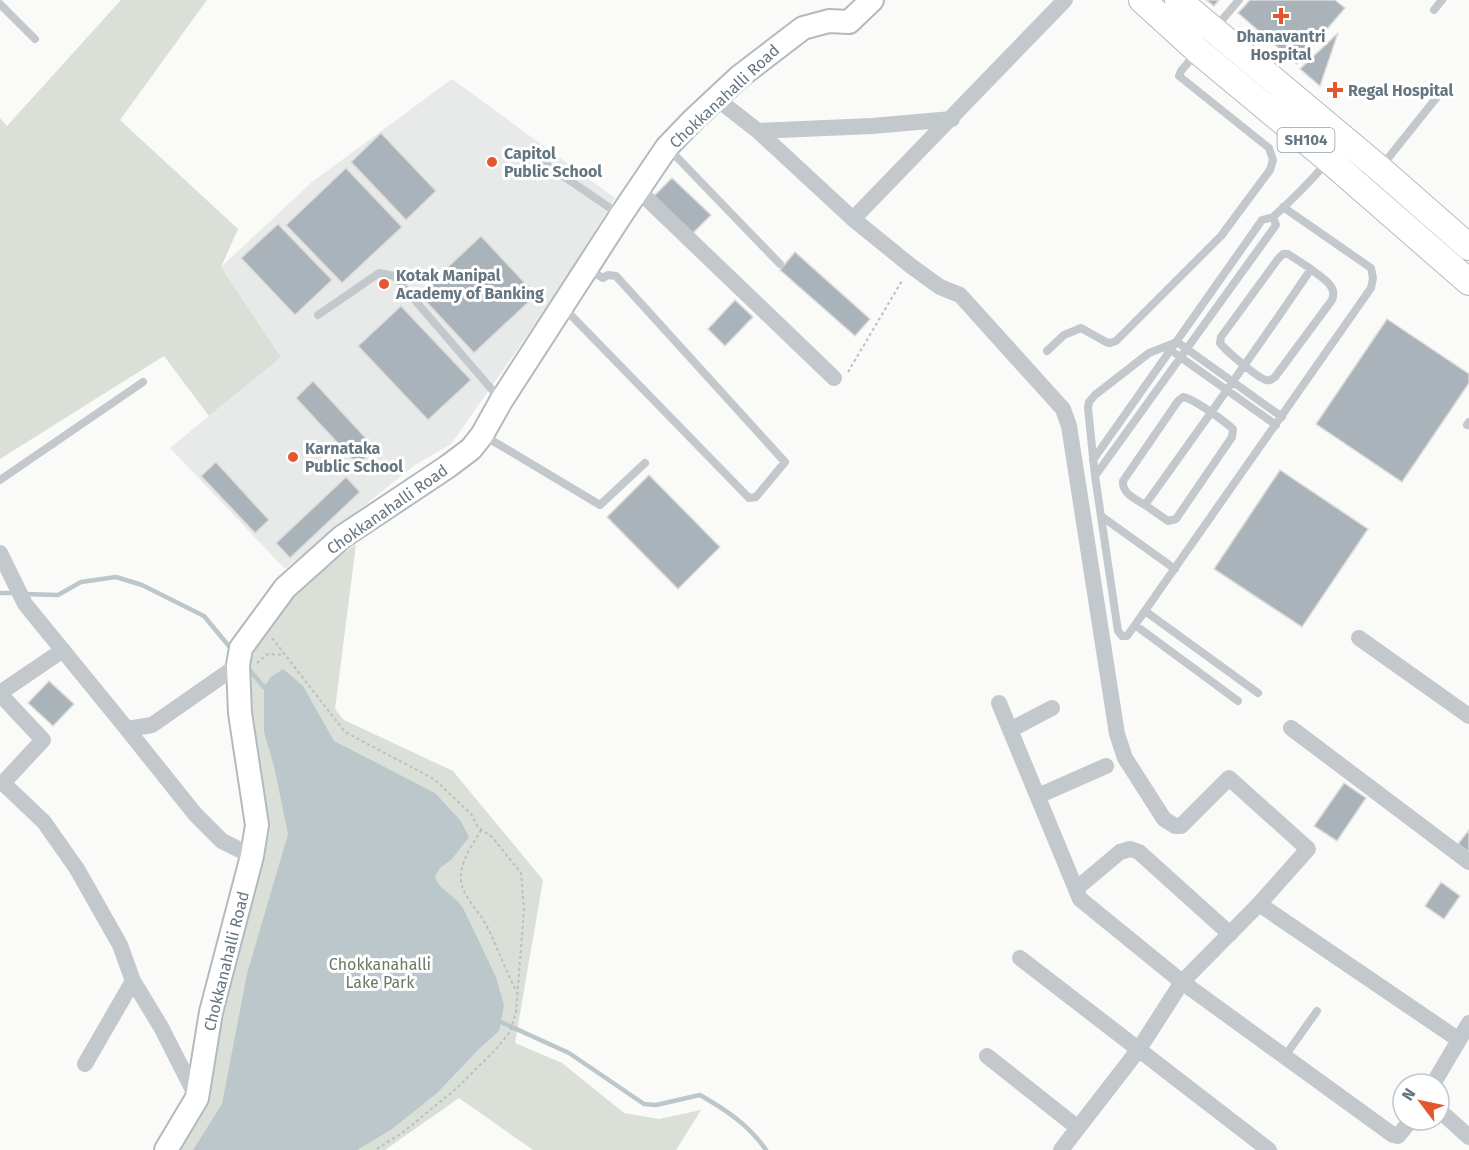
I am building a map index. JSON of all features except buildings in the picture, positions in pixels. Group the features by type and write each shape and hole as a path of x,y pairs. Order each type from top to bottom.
{"main road":[{"name":"SH104","path":"1178,0 1380,169 1469,247"},
{"name":"SH104","path":"1145,1 1198,51 1329,160 1469,282"}],"street":[{"name":"Chokkanahalli Road","path":"166,1150 197,1098 211,1012 252,856 256,825 240,713 245,660 259,621 285,588 342,537 471,449 621,215 667,147 692,121 739,77 803,28 829,21 849,22 872,0"},
{"path":"853,219 1065,0"},
{"path":"717,99 758,131 853,219 940,287 960,296 1056,401 1067,417 1117,734 1125,758 1164,819 1175,826 1181,826 1229,778 1308,849 1259,904 1182,982 1139,1049 1061,1150"},
{"path":"758,131 872,126 951,119"},
{"path":"638,190 839,378"},
{"path":"0,553 20,594 201,821 222,841 252,856"},
{"path":"1359,638 1469,716"},
{"path":"63,650 0,694 43,740 3,783 44,822 77,868 120,945 133,981 161,1027 197,1098"},
{"path":"127,729 152,725 245,660"},
{"path":"999,704 1080,899 1182,982 1393,1135 1398,1136 1403,1132"},
{"path":"1010,730 1052,708"},
{"path":"1291,728 1469,862"},
{"path":"1038,796 1106,766"},
{"path":"1076,889 1120,852 1130,849 1139,852 1230,934"},
{"path":"1259,904 1459,1040"},
{"path":"1020,958 1269,1150"},
{"path":"85,1064 133,981"},
{"path":"1440,1072 1469,1023"},
{"path":"987,1056 1078,1128"},
{"path":"1451,1121 1469,1137"}],"lane":[{"path":"1214,29 1239,0"},
{"path":"1434,10 1442,0"},
{"path":"0,4 35,39"},
{"path":"1047,351 1064,335 1081,328 1110,344 1116,341 1221,236 1270,170 1273,160 1269,148 1179,76 1198,51"},
{"path":"1380,169 1437,97"},
{"path":"667,147 780,264"},
{"path":"535,157 621,215"},
{"path":"1093,460 1262,220 1273,217 1304,190 1329,160"},
{"path":"1177,342 1149,353 1089,402 1095,476 1118,631 1122,636 1127,636 1135,625 1371,288 1373,278 1371,268 1283,207"},
{"path":"1095,476 1276,225 1273,217"},
{"path":"1283,254 1288,254 1311,269 1333,287 1332,300 1275,377 1266,380 1224,348 1220,343 1221,337 1283,254"},
{"path":"562,306 749,498 756,497 785,462 616,276 608,275 603,278 586,268"},
{"path":"1145,505 1311,269"},
{"path":"318,315 379,273 394,276 501,401"},
{"path":"1177,342 1230,386 1279,421"},
{"path":"1171,350 1230,386"},
{"path":"0,480 143,382"},
{"path":"1188,398 1233,429 1232,437 1176,519 1168,521 1145,505 1125,492 1122,487 1123,481 1178,400 1188,398"},
{"path":"482,435 600,504 606,501 645,463"},
{"path":"1101,516 1175,568"},
{"path":"1145,610 1258,693"},
{"path":"1135,625 1238,701"},
{"path":"1286,1056 1317,1011"}],"path":[{"path":"839,378 911,266"},
{"path":"259,621 345,732 434,779 471,814 478,827 492,837 521,873 524,909 516,1012 510,1032 457,1088 402,1133 375,1150"},
{"path":"245,660 268,654 285,655"},
{"path":"482,830 462,865 461,880 466,895 483,919 506,973 517,992"}],"shaded area":[{"path":"452,79 615,198 551,302 451,444 415,465 285,569 170,448 281,357 221,267 312,182"},
{"name":"Chokkanahalli Lake Park","path":"283,669 303,686 334,741 435,793 460,820 469,837 452,859 440,868 435,877 463,908 496,977 504,1005 499,1031 437,1093 392,1129 357,1150 193,1150 222,1104 247,974 288,834 274,766 264,732 264,687 271,677"}],"green space":[{"path":"121,0 207,0 120,120 238,229 221,267 281,357 209,416 164,356 0,459 0,118 7,126"},
{"name":"Chokkanahalli Lake Park","path":"356,544 335,709 344,720 453,771 543,880 515,1043 562,1063 624,1113 659,1119 701,1110 676,1150 533,1150 459,1098 385,1150 175,1150 269,835 250,751 243,675 254,639 295,591"}],"waterway":[{"path":"24,594 58,595 81,582 116,577 142,585 204,616 233,651"},
{"path":"0,593 15,593"},
{"path":"246,666 264,687"},
{"path":"501,1022 569,1053 644,1104 656,1105 700,1095 736,1119 766,1150"}],"place":[{"name":"Dhanavantri Hospital","path":"1281,16"},
{"name":"Regal Hospital","path":"1335,90"},
{"name":"Capitol Public School","path":"492,162"},
{"name":"Kotak Manipal Academy of Banking","path":"384,284"},
{"name":"Karnataka Public School","path":"293,457"}]}
